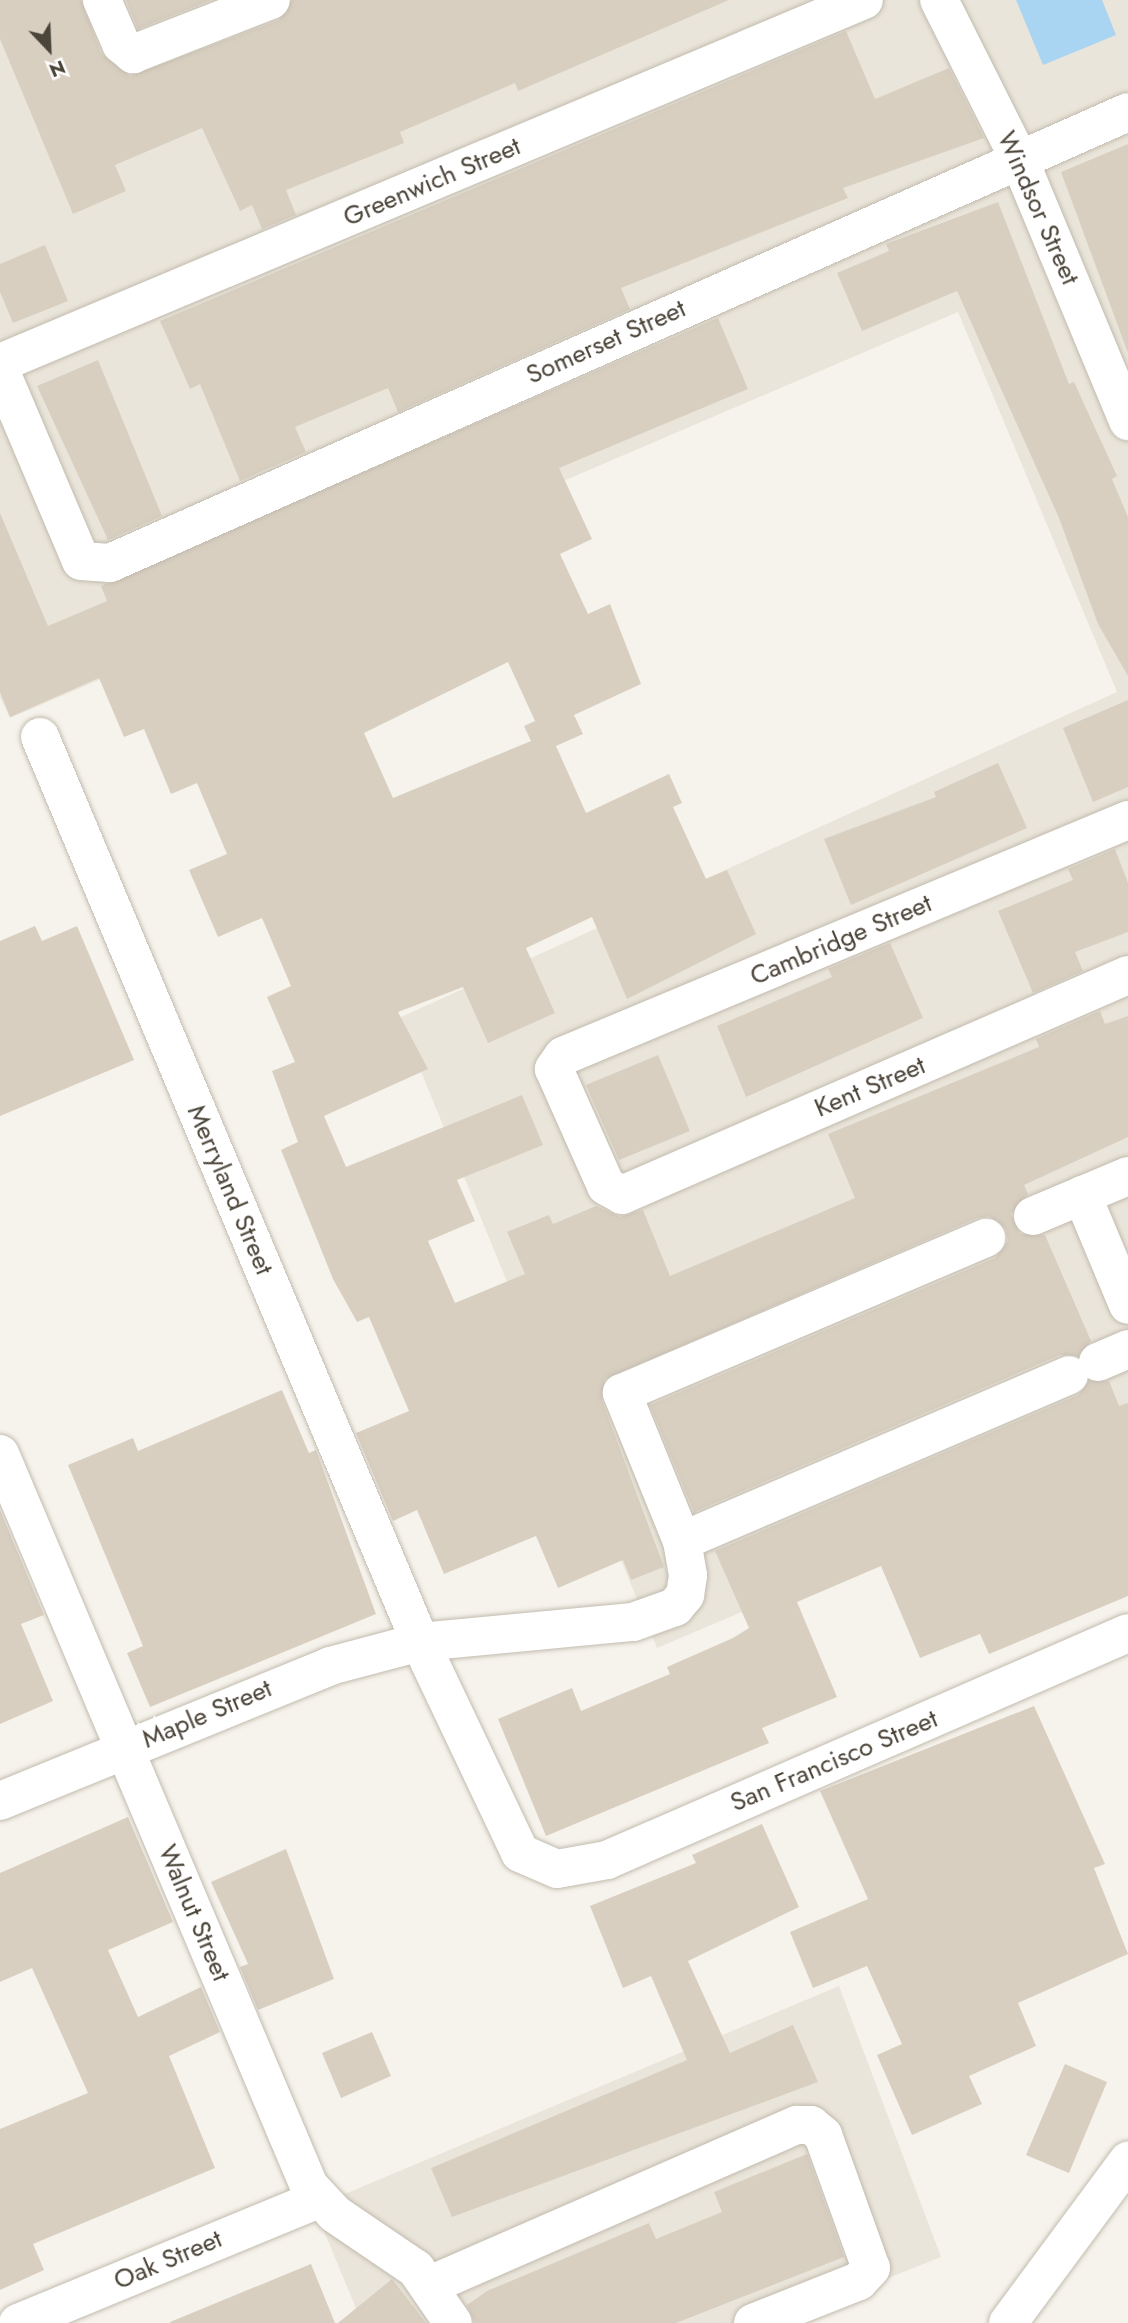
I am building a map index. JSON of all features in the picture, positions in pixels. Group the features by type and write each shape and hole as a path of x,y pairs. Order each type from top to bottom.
{"street":[{"path":"102,0 121,44 133,54 271,0"},
{"name":"Greenwich Street","path":"0,363 864,0"},
{"name":"Windsor Street","path":"939,0 1115,352 1128,421"},
{"name":"Somerset Street","path":"0,370 81,561 110,563 1128,111"},
{"name":"Merryland Street","path":"40,737 420,1643 508,1832 536,1863"},
{"name":"Cambridge Street","path":"611,1193 554,1062 1128,820"},
{"name":"Kent Street","path":"611,1193 622,1195 1128,975"},
{"path":"1033,1216 1128,1176"},
{"path":"1082,1195 1128,1305"},
{"path":"986,1238 628,1386 623,1403 682,1541 1098,1362"},
{"name":"Walnut Street","path":"0,1454 301,2170 319,2199 430,2285 453,2323"},
{"name":"Maple Street","path":"0,1801 288,1681 420,1643 661,1615 685,1595 682,1541"},
{"name":"San Francisco Street","path":"536,1863 557,1869 607,1860 1128,1633"},
{"path":"430,2285 797,2126 811,2125 823,2135 871,2268 859,2281 753,2323"},
{"path":"1008,2323 1128,2161"},
{"name":"Oak Street","path":"18,2323 319,2199"}],"shaded area":[{"path":"0,0 1128,0 1128,1448 657,1648 399,1018 1117,692 958,312 10,718 0,697"},
{"path":"839,1986 941,2257 775,2323 362,2323 314,2207"}],"water":[{"path":"1016,0 1102,0 1116,35 1043,65"}],"building":[{"path":"0,0 81,0 101,53 130,76 279,20 292,0 729,0 518,91 515,83 400,132 404,143 286,190 296,215 262,229 252,205 240,211 202,128 115,165 126,191 73,214 0,39"},
{"path":"126,0 211,0 138,29"},
{"path":"846,31 875,99 949,68 984,138 843,188 848,198 621,288 630,309 398,412 388,388 295,427 306,452 240,481 200,384 190,389 160,321"},
{"path":"1128,144 1128,353 1061,172"},
{"path":"998,202 1069,384 1074,382 1117,476 1112,479 1128,517 1128,676 1098,624 1059,518 957,291 862,331 837,273 889,251 886,244"},
{"path":"45,245 68,301 13,323 0,292 0,264"},
{"path":"718,318 748,389 559,468 592,539 560,554 588,614 610,604 641,684 574,715 583,734 556,746 586,813 669,774 682,803 673,807 706,879 727,870 756,934 627,999 592,917 526,948 555,1013 488,1043 463,987 398,1012 428,1069 324,1116 346,1167 522,1095 543,1145 457,1180 475,1221 428,1241 455,1303 525,1274 507,1232 549,1215 553,1224 596,1206 620,1217 643,1210 670,1276 855,1198 828,1134 1039,1047 1036,1039 1100,1011 1105,1024 1128,1016 1128,1137 1024,1185 1028,1194 1011,1214 1020,1234 1045,1235 1091,1341 1078,1356 1060,1355 694,1512 650,1405 995,1258 1008,1241 1006,1229 989,1216 977,1218 605,1379 602,1401 664,1567 631,1580 623,1560 558,1588 536,1536 444,1574 417,1510 393,1521 356,1433 409,1411 369,1317 357,1322 333,1279 281,1150 298,1142 272,1071 295,1062 267,997 291,986 262,918 218,937 189,870 227,854 197,783 171,794 144,729 124,737 99,678 10,717 0,692 0,513 48,626 107,601 101,586","holes":["508,662 535,721 524,726 531,741 393,798 364,733"]},
{"path":"98,360 162,516 108,540 37,386"},
{"path":"1128,700 1128,787 1093,802 1063,728"},
{"path":"998,763 1027,828 851,905 824,839 936,797 934,792"},
{"path":"1115,849 1128,883 1128,932 1075,952 1083,971 1033,993 998,911 1073,880 1068,869"},
{"path":"35,926 42,941 77,926 134,1060 0,1116 0,941"},
{"path":"890,943 923,1018 746,1097 717,1026 832,977 828,969"},
{"path":"658,1055 690,1131 619,1160 586,1085"},
{"path":"1089,1381 1109,1381 1119,1406 1128,1403 1128,1596 989,1654 980,1634 920,1658 881,1566 797,1602 837,1697 762,1728 769,1743 546,1836 498,1719 572,1688 581,1711 670,1674 667,1667 733,1638 749,1628 715,1551 1078,1395"},
{"path":"282,1390 309,1453 316,1450 376,1614 150,1707 127,1653 143,1646 68,1465 133,1438 138,1451"},
{"path":"0,1510 44,1615 21,1624 53,1701 0,1724"},
{"path":"1034,1706 1105,1864 1094,1868 1128,1954 1018,2003 1036,2046 969,2076 982,2104 912,2135 877,2055 902,2044 867,1966 813,1988 790,1932 868,1899 820,1791"},
{"path":"128,1817 173,1922 108,1950 138,2017 201,1987 220,2032 169,2056 215,2168 33,2244 44,2270 0,2290 0,2129 88,2093 32,1968 0,1982 0,1873"},
{"path":"762,1824 799,1907 688,1961 730,2053 793,2025 818,2082 452,2217 431,2168 687,2060 651,1976 623,1988 590,1906 696,1863 692,1855"},
{"path":"286,1849 334,1979 258,2010 240,1967 248,1964 211,1882"},
{"path":"372,2032 391,2076 341,2098 322,2053"},
{"path":"1065,2064 1107,2082 1069,2173 1026,2155"},
{"path":"807,2154 844,2257 676,2323 475,2323 467,2305 487,2291 649,2223 656,2239 722,2212 714,2192"},
{"path":"311,2264 335,2323 170,2323 170,2322"},
{"path":"392,2279 426,2323 338,2323"}]}
